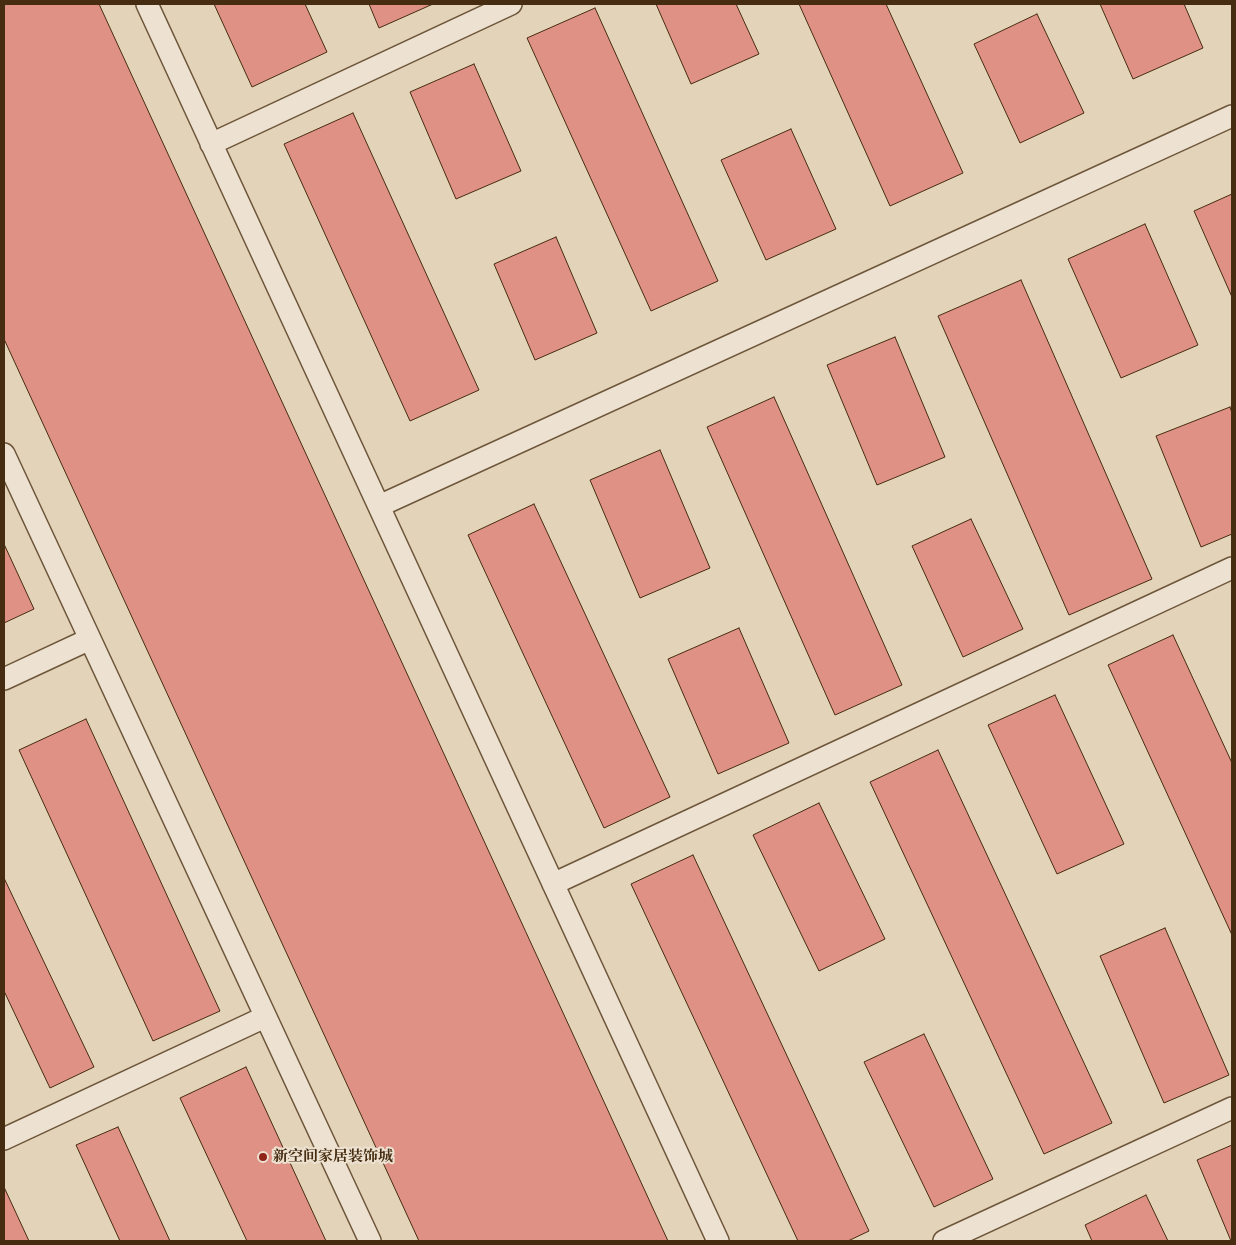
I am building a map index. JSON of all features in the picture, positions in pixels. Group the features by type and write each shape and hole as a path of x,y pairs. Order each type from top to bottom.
{"street":[{"path":"146,4 718,1241"},
{"path":"211,144 511,4"},
{"path":"379,506 1232,116"},
{"path":"4,454 370,1241"},
{"path":"553,884 1232,568"},
{"path":"4,680 90,639"},
{"path":"4,1139 265,1017"},
{"path":"944,1241 1232,1108"}],"building":[{"path":"4,4 99,4 668,1241 419,1241 4,339"},
{"path":"214,4 305,4 327,52 252,87"},
{"path":"369,4 433,4 379,28"},
{"path":"656,4 736,4 759,54 691,84"},
{"path":"799,4 886,4 963,173 890,206"},
{"path":"1100,4 1184,4 1203,48 1133,79"},
{"path":"595,8 718,281 651,311 527,38"},
{"path":"1037,14 1084,113 1020,143 974,44"},
{"path":"474,64 521,171 456,199 410,92"},
{"path":"353,113 479,390 410,421 284,144"},
{"path":"791,129 836,229 766,260 721,160"},
{"path":"1232,194 1232,297 1194,211"},
{"path":"1145,224 1198,345 1121,378 1068,259"},
{"path":"556,237 597,333 535,360 494,264"},
{"path":"1021,280 1152,579 1069,615 938,316"},
{"path":"895,337 945,457 877,485 827,365"},
{"path":"774,397 902,685 835,715 707,427"},
{"path":"1230,407 1232,413 1232,534 1201,547 1156,436"},
{"path":"660,450 710,568 640,598 590,480"},
{"path":"534,504 670,797 604,828 468,535"},
{"path":"971,519 1023,629 963,657 912,546"},
{"path":"4,544 34,609 4,623"},
{"path":"739,628 789,743 718,774 668,659"},
{"path":"1173,635 1232,763 1232,935 1108,665"},
{"path":"1055,695 1124,844 1057,874 988,725"},
{"path":"86,719 220,1011 153,1041 19,750"},
{"path":"938,750 1112,1123 1044,1154 870,782"},
{"path":"819,803 885,939 819,971 753,835"},
{"path":"693,855 869,1231 848,1241 798,1241 631,884"},
{"path":"4,878 94,1067 50,1088 4,991"},
{"path":"1165,928 1229,1075 1164,1103 1100,956"},
{"path":"924,1034 993,1179 934,1207 864,1062"},
{"path":"246,1067 326,1241 247,1241 180,1098"},
{"path":"118,1127 170,1241 120,1241 76,1145"},
{"path":"1232,1145 1232,1241 1231,1241 1197,1160"},
{"path":"4,1187 29,1241 4,1241"},
{"path":"1146,1195 1168,1241 1092,1241 1085,1225"}],"place":[{"name":"新空间家居装饰城","path":"263,1157"}]}
